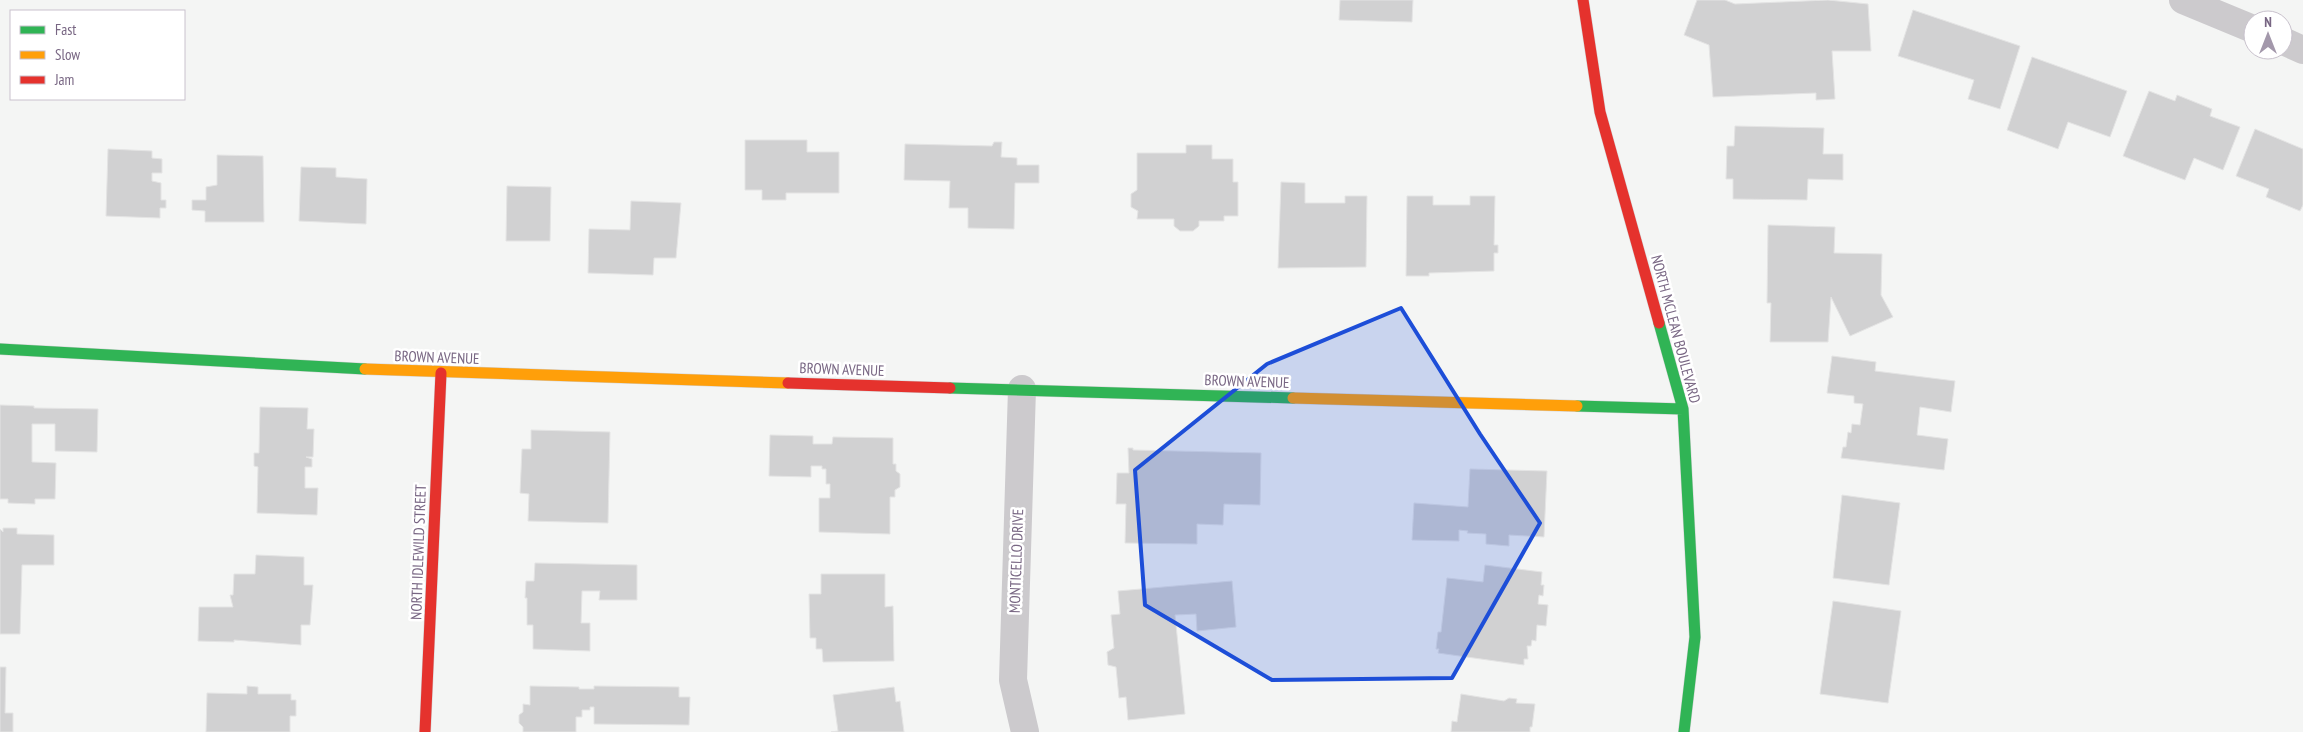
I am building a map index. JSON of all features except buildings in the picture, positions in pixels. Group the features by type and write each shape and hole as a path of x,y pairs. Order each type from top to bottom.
{"street":[{"name":"NORTH MCLEAN BOULEVARD","path":"1583,0 1600,112 1683,409 1695,637 1684,732"},
{"path":"2184,0 2243,25"},
{"name":"BROWN AVENUE","path":"0,349 441,373 1022,388 1683,409"},
{"name":"NORTH IDLEWILD STREET","path":"425,732 441,373"},
{"name":"MONTICELLO DRIVE","path":"1022,388 1012,680 1025,732"}],"highlighted area":[{"path":"1401,308 1480,434 1540,523 1452,678 1272,680 1145,605 1135,470 1267,364"}],"traffic: fast":[{"path":"1659,323 1683,409 1695,637 1684,732"},
{"path":"0,349 365,369"},
{"path":"950,388 1293,398"},
{"path":"1577,406 1683,409"}],"traffic: slow":[{"path":"365,369 788,383"},
{"path":"1293,398 1577,406"}],"traffic: jam":[{"path":"1583,0 1600,112 1659,323"},
{"path":"425,732 441,373"},
{"path":"788,383 950,388"}]}
